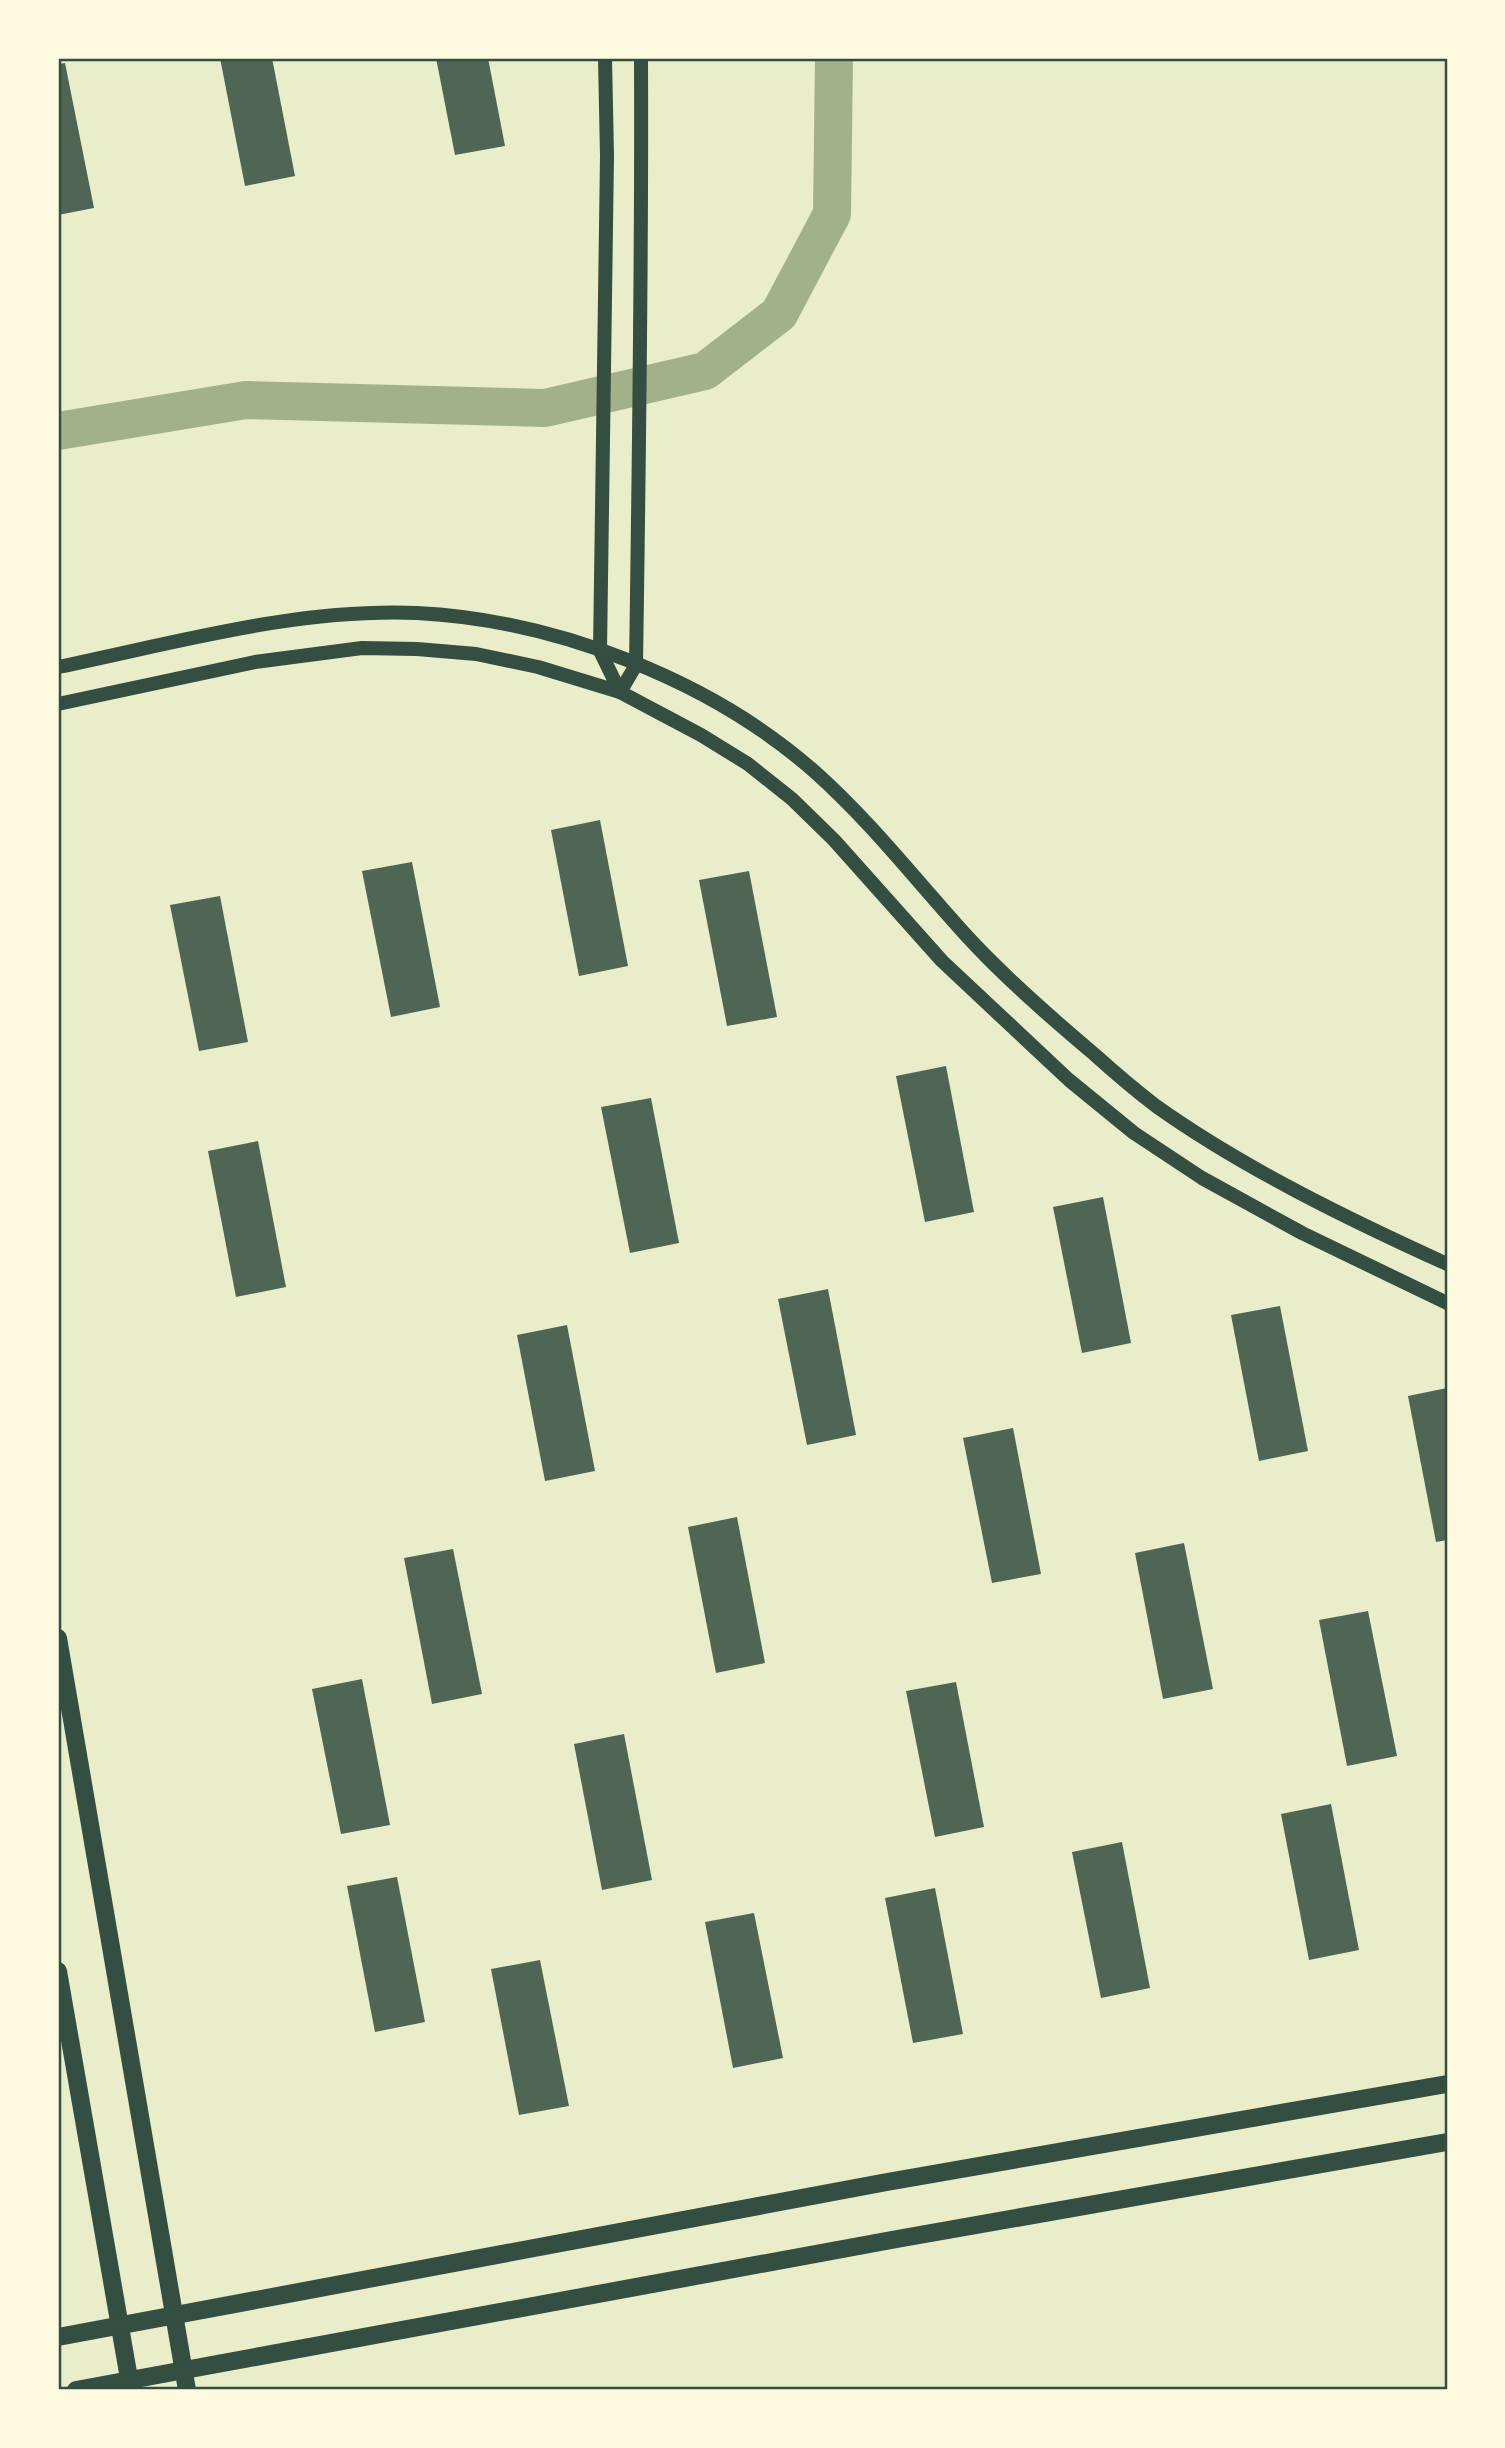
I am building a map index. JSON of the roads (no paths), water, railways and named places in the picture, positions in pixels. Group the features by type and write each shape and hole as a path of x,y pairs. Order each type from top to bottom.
{"main road":[{"path":"605,58 607,156 600,651 620,692"},
{"path":"620,692 636,665 643,156 641,58"},
{"path":"58,667 248,628 360,612 419,613 481,619 547,633 664,675 768,734 815,772 887,846 967,937 1092,1053 1155,1105 1220,1148 1319,1201 1447,1264"},
{"path":"58,704 255,663 311,653 362,648 476,654 537,667 620,692 701,735 748,764 792,799 843,850 951,970 1069,1080 1134,1133 1202,1178 1302,1233 1447,1303"},
{"path":"58,1639 187,2390"},
{"path":"58,1971 130,2385"},
{"path":"58,2337 873,2185 1447,2084"},
{"path":"76,2390 130,2385 184,2369 883,2241 1447,2142"}],"waterway":[{"path":"58,431 246,400 545,408 705,371 779,314 832,214 834,58"}]}
